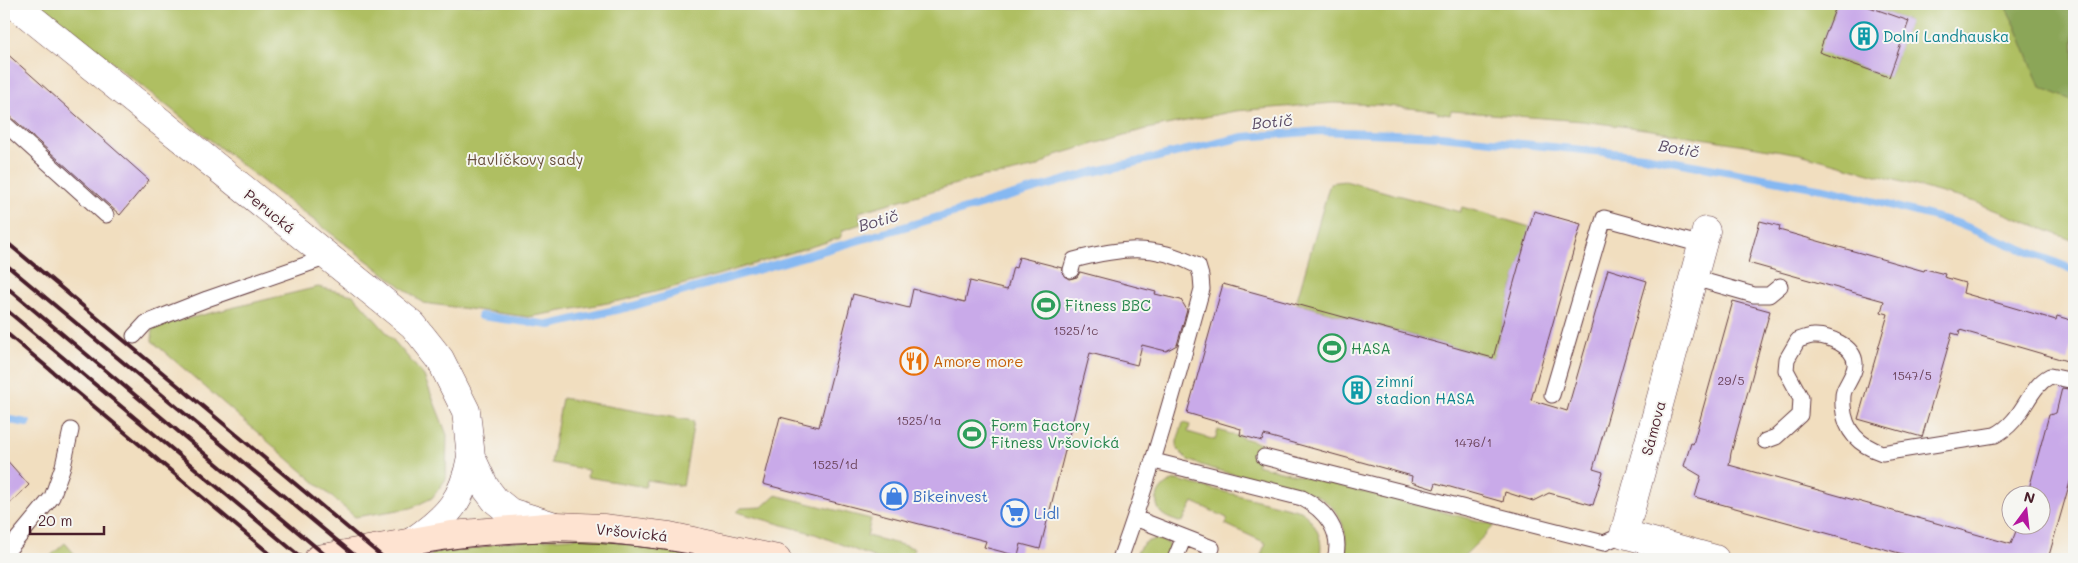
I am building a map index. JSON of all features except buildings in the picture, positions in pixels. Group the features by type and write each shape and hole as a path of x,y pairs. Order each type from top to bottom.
{"main road":[{"name":"Vršovická","path":"318,559 414,541 485,531 557,526 603,528 669,536 777,559"}],"street":[{"name":"Perucká","path":"14,4 413,325 440,359 466,411 471,457 485,487 510,512 557,526"},
{"name":"Sámova","path":"1624,534 1704,238"},
{"name":"Perucká","path":"414,541 442,520 454,504 465,481 471,457"},
{"path":"1624,534 1715,559"}],"lane":[{"path":"4,123 106,215"},
{"path":"1552,395 1604,218 1704,238"},
{"path":"1071,270 1074,260 1110,250 1142,249 1166,253 1198,266 1201,276 1202,290 1154,462 1120,559"},
{"path":"134,336 146,322 328,257"},
{"path":"1694,278 1754,295 1769,295 1780,286"},
{"path":"1765,441 1776,437 1800,415 1801,398 1786,370 1787,359 1798,340 1813,336 1832,339 1842,344 1853,355 1855,365 1843,393 1844,417 1854,437 1866,448 1882,453 1995,435 2006,430 2013,423 2042,381 2050,376 2074,381"},
{"path":"4,555 52,497 63,466 71,430"},
{"path":"1264,457 1604,543 1624,534"},
{"path":"1154,462 1302,498 1315,505 1326,516 1334,530 1338,552 1335,559"},
{"path":"1135,518 1212,548 1207,559"},
{"path":"1175,559 1184,537"}],"green space":[{"name":"Havlíčkovy sady","path":"38,4 1837,4 1820,52 1889,77 1909,21 1861,4 2074,4 2074,241 1975,202 1800,154 1652,130 1582,121 1451,111 1450,115 1436,111 1378,105 1334,103 1235,111 1142,130 1056,155 1037,167 1005,174 984,176 859,212 861,224 843,230 840,238 704,279 624,300 529,317 423,303 266,184"},
{"path":"2004,4 2074,4 2074,101 2040,87 2016,27"},
{"path":"1345,181 1460,212 1462,207 1530,227 1493,358 1296,303 1330,183"},
{"path":"318,287 353,295 424,376 447,435 446,479 432,498 411,508 355,517 152,341 153,327"},
{"path":"562,398 694,421 683,486 647,480 645,487 587,477 588,470 551,463"},
{"path":"1183,423 1190,425 1188,432 1215,440 1218,430 1262,444 1257,465 1495,525 1461,559 1344,559 1346,544 1344,529 1338,515 1328,503 1302,490 1223,472 1188,460 1177,449 1177,441"},
{"path":"1177,480 1301,511 1311,521 1318,533 1321,546 1319,559 1259,559 1266,543 1225,524 1227,518 1193,502 1183,521 1179,522 1165,516 1158,507 1157,496 1162,487"},
{"path":"775,495 871,519 867,536 914,548 911,559 878,559 815,534 737,512 741,508 762,507"},
{"path":"585,537 736,559 432,559 429,546"},
{"path":"1157,539 1168,543 1170,548 1166,559 1134,559 1142,545"},
{"path":"65,543 79,559 47,559"}],"waterway":[{"name":"Botič","path":"481,316 550,325 633,306 1093,172 1243,137 1320,131 1441,136 1644,156 1834,191 1954,222 2074,270"},
{"name":"Botič","path":"4,419 27,423"}],"tram line":[{"path":"396,559 476,546 556,542 636,546 716,559"},
{"path":"509,559 596,559"}],"railway":[{"path":"4,240 385,559"},
{"path":"4,263 359,559"},
{"path":"4,285 330,559"},
{"path":"4,308 303,559"},
{"path":"4,331 276,559"}],"place":[{"name":"Dolní Landhauska","path":"1864,36"},
{"name":"Fitness BBC","path":"1046,305"},
{"name":"HASA","path":"1332,348"},
{"name":"Amore more","path":"914,361"},
{"name":"zimní stadion HASA","path":"1357,390"},
{"name":"Form Factory Fitness Vršovická","path":"972,434"},
{"name":"Bikeinvest","path":"894,496"},
{"name":"Lidl","path":"1015,513"}]}
